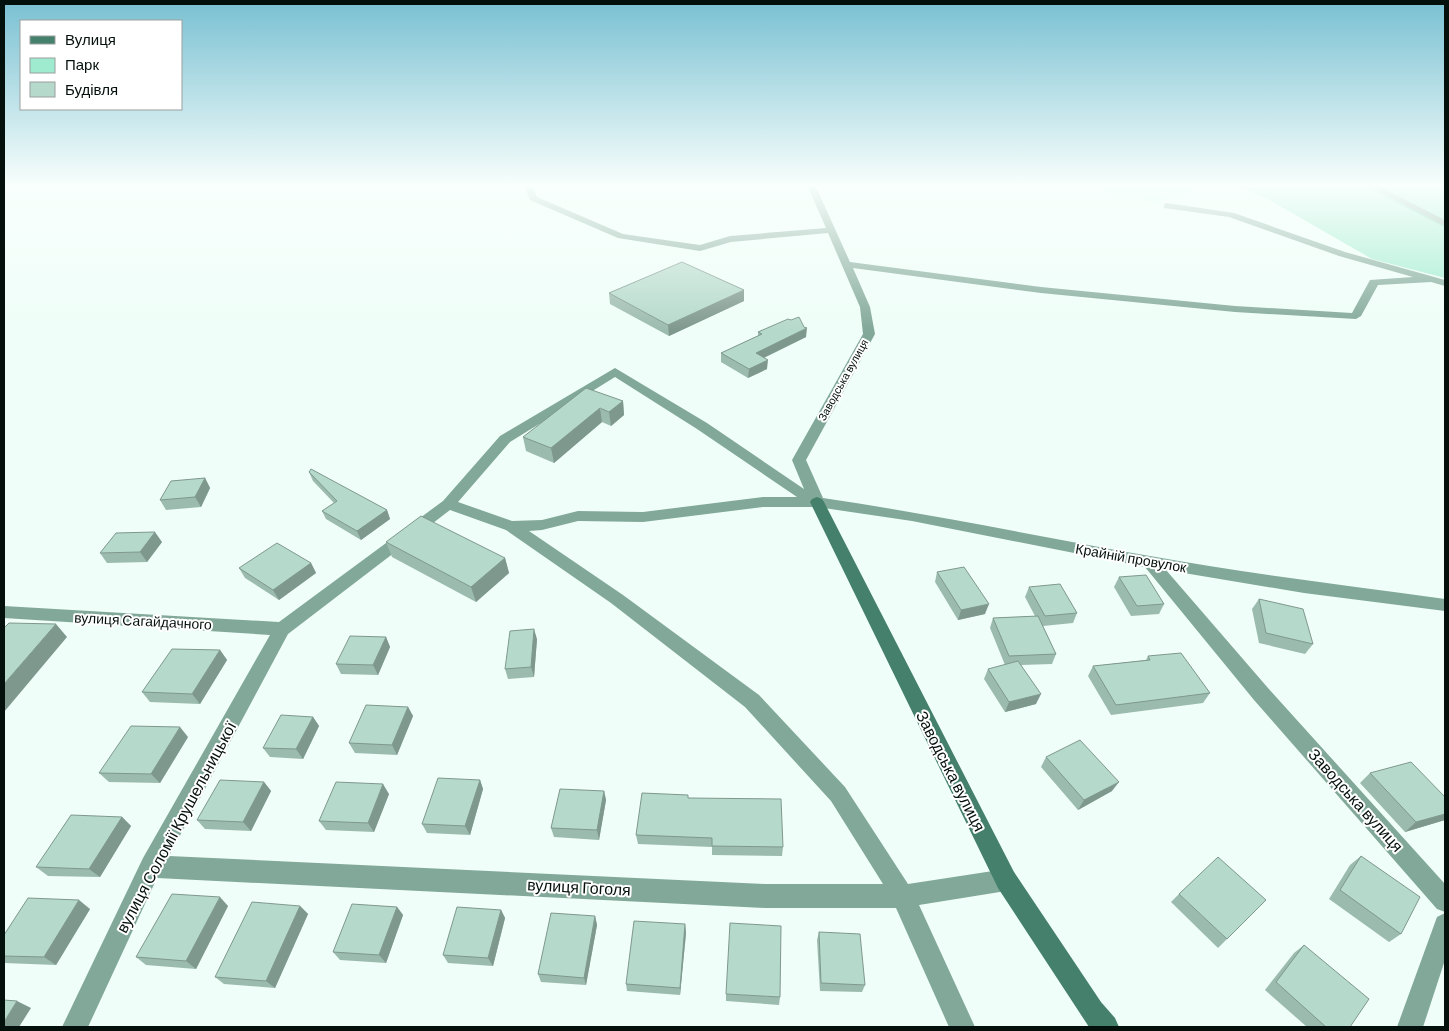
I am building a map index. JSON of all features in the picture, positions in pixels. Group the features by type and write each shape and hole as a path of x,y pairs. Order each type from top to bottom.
{"street":[{"path":"619,235 700,248 730,239 769,235"},
{"name":"Заводська вулиця","path":"833,235 865,307 868,334 799,460 817,502 1006,880 1092,1011 1106,1027"},
{"path":"1288,235 1342,254 1445,283"},
{"path":"845,264 1041,290 1235,309 1356,316 1374,282 1432,279"},
{"path":"282,629 448,504 505,438 615,372 702,426 790,487 817,502"},
{"path":"511,526 542,525 578,516 643,518 763,502 817,502"},
{"name":"Крайній провулок","path":"817,502 912,516 1150,562 1304,587 1445,604"},
{"path":"448,504 511,526 617,599 752,701 838,794 903,896 962,1027"},
{"name":"Заводська вулиця","path":"1150,562 1261,694 1445,901"},
{"name":"вулиця Сагайдачного","path":"7,617 282,629"},
{"name":"вулиця Соломії Крушельницької","path":"75,1027 151,866 282,629"},
{"name":"вулиця Гоголя","path":"151,866 765,896 903,896 1006,880"},
{"path":"1410,1027 1445,925"}],"green space":[{"path":"1331,235 1445,235 1445,278 1372,259"}],"building":[{"path":"682,262 744,290 668,325 609,293"},
{"path":"799,317 804,327 807,328 756,353 768,360 749,369 721,353 762,334 758,332 788,319 791,320"},
{"path":"586,388 623,401 609,412 600,408 551,448 523,437"},
{"path":"311,469 387,510 357,531 322,511 337,501 309,472"},
{"path":"205,478 195,497 160,500 171,481"},
{"path":"421,516 505,558 471,587 386,542"},
{"path":"155,532 140,552 100,553 116,533"},
{"path":"277,543 311,563 273,590 239,568"},
{"path":"964,567 989,604 961,610 937,572"},
{"path":"1146,575 1164,604 1137,606 1119,577"},
{"path":"1060,584 1077,613 1045,616 1029,587"},
{"path":"1259,599 1303,609 1313,644 1266,633"},
{"path":"1038,616 1056,654 1009,656 993,618"},
{"path":"9,623 56,624 4,684 4,628"},
{"path":"534,629 531,667 505,669 510,631"},
{"path":"350,636 386,637 373,665 336,664"},
{"path":"172,649 220,650 192,694 142,692"},
{"path":"1181,653 1210,693 1116,705 1093,666 1150,660 1148,656"},
{"path":"1018,661 1041,694 1009,702 988,669"},
{"path":"366,705 408,707 392,745 349,743"},
{"path":"281,715 313,717 296,749 263,748"},
{"path":"131,726 180,727 151,774 99,773"},
{"path":"1080,740 1119,782 1084,800 1046,757"},
{"path":"1411,762 1445,797 1445,814 1416,822 1370,773"},
{"path":"438,778 480,780 465,826 422,824"},
{"path":"220,780 264,782 243,822 197,820"},
{"path":"336,782 383,784 368,823 319,821"},
{"path":"560,789 604,791 597,830 551,828"},
{"path":"642,793 688,795 688,798 781,799 783,847 712,846 712,838 636,835"},
{"path":"71,815 122,817 89,869 36,867"},
{"path":"1361,856 1420,897 1401,934 1340,890"},
{"path":"1218,857 1266,900 1227,939 1179,894"},
{"path":"172,894 220,897 186,961 136,957"},
{"path":"28,898 79,900 44,957 4,956 4,935"},
{"path":"252,902 300,906 266,981 215,977"},
{"path":"352,904 397,907 379,955 333,952"},
{"path":"457,907 501,910 488,958 443,955"},
{"path":"551,913 595,916 584,978 538,974"},
{"path":"634,921 685,924 680,988 626,984"},
{"path":"730,923 781,926 780,997 726,994"},
{"path":"819,932 860,934 865,985 821,983"},
{"path":"1304,945 1369,999 1350,1027 1326,1027 1276,982"},
{"path":"4,1000 17,1001 4,1022"}]}
